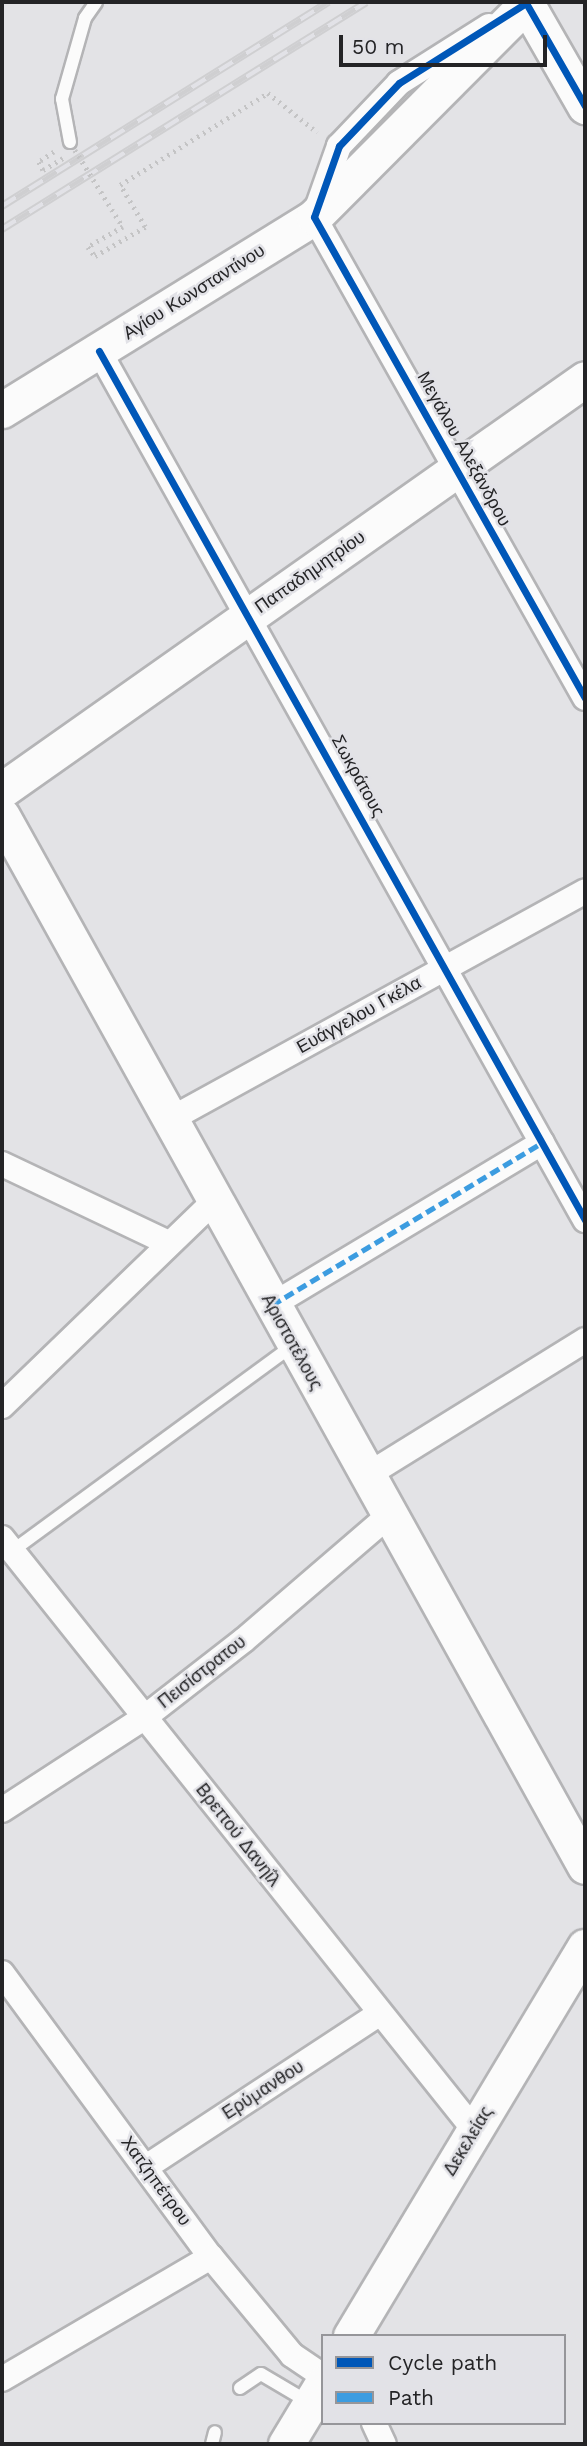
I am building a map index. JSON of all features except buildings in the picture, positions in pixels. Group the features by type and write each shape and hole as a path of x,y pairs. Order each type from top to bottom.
{"main road":[{"path":"527,2 585,106"},
{"name":"Αγίου Κωνσταντίνου","path":"2,410 314,217 527,2"},
{"name":"Παπαδημητρίου","path":"2,790 585,379"},
{"name":"Αριστοτέλους","path":"2,817 388,1516 585,1866"},
{"name":"Δεκελείας","path":"352,2334 585,1947"},
{"path":"286,2444 319,2388"}],"street":[{"path":"314,217 339,146 398,83 527,2"},
{"name":"Μεγάλου Αλεξάνδρου","path":"314,217 585,698"},
{"name":"Σωκράτους","path":"99,351 447,967 585,1220"},
{"name":"Ευάγγελου Γκέλα","path":"169,1120 585,891"},
{"path":"272,1305 542,1143"},
{"path":"2,1164 168,1243"},
{"path":"2,1406 214,1201"},
{"path":"366,1476 585,1340"},
{"name":"Πεισίστρατου","path":"2,1810 145,1717 244,1640 388,1516"},
{"name":"Βρεττού Δανηΐλ","path":"7,1544 379,2014 475,2131"},
{"name":"Χατζηπέτρου","path":"2,1973 211,2257 319,2388"},
{"name":"Ερύμανθου","path":"146,2167 379,2014"},
{"path":"2,2379 211,2257"},
{"path":"375,2425 384,2444"}],"lane":[{"path":"72,146 62,99 85,18 96,2"},
{"path":"7,1544 293,1345"},
{"path":"240,2388 261,2374 319,2388"}],"path":[{"path":"72,146 123,227 88,247 95,256 145,226 120,185 268,93 339,146"},
{"path":"39,162 43,170"}],"railway":[{"path":"2,206 329,2"},
{"path":"2,229 366,2"}],"marked path":[{"path":"272,1305 542,1143"}],"cycle path":[{"path":"585,106 526,3 399,83 339,146 314,217 585,698"},
{"path":"99,351 585,1220"}]}
